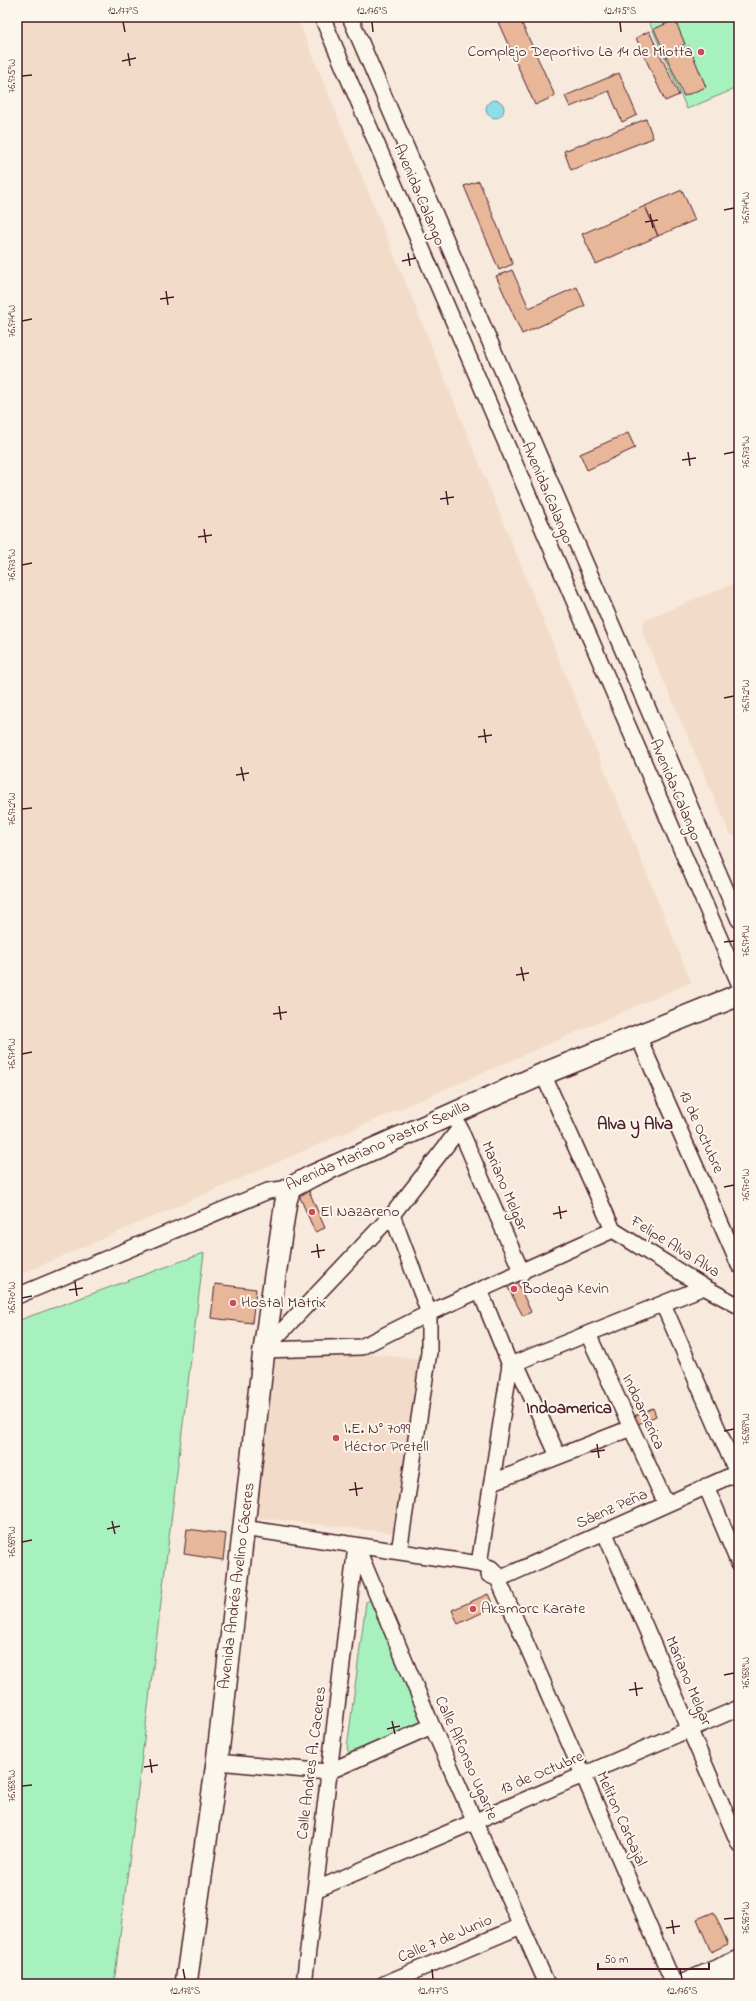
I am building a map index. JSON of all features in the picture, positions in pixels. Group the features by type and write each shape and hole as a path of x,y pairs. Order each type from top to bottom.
{"street":[{"name":"Avenida Calango","path":"322,17 738,995"},
{"name":"Avenida Calango","path":"350,17 739,920"},
{"name":"Avenida Mariano Pastor Sevilla","path":"17,1296 268,1191 290,1188 312,1176 457,1121 543,1074 738,995"},
{"name":"13 de Octubre","path":"638,1036 734,1237 739,1265"},
{"path":"264,1350 361,1347 429,1313 522,1273 613,1230 543,1074"},
{"path":"264,1350 392,1216 457,1121"},
{"name":"Mariano Melgar","path":"457,1121 522,1273"},
{"name":"Avenida Andrés Avelino Cáceres","path":"186,1984 217,1762 264,1350 286,1201 290,1188"},
{"path":"392,1216 429,1313 429,1352 399,1552"},
{"name":"Felipe Alva Alva","path":"613,1230 704,1287 739,1306"},
{"path":"513,1364 704,1287"},
{"path":"480,1291 513,1364 558,1456"},
{"path":"662,1304 738,1472"},
{"name":"Indoamerica","path":"588,1334 666,1504"},
{"path":"479,1564 513,1364"},
{"path":"493,1482 631,1428"},
{"name":"Sáenz Peña","path":"499,1579 738,1472"},
{"path":"706,1486 739,1564"},
{"path":"244,1528 479,1564 491,1568 499,1579"},
{"name":"Mariano Melgar","path":"604,1531 739,1844"},
{"name":"Calle Alfonso Ugarte","path":"356,1545 432,1726 546,1984"},
{"name":"Calle Andres A. Caceres","path":"304,1984 356,1545"},
{"path":"440,1558 499,1579"},
{"name":"Meliton Carbajal","path":"499,1579 582,1776 674,1984"},
{"name":"13 de Octubre","path":"315,1890 582,1776 689,1728 739,1708"},
{"path":"217,1762 328,1772 432,1726"},
{"name":"Calle 7 de Junio","path":"384,1984 520,1926"},
{"path":"698,1982 739,1961"},
{"path":"734,1984 739,1982"}],"shaded area":[{"path":"17,17 297,17 691,982 17,1276"},
{"path":"739,581 739,837 730,834 642,631 645,620"},
{"name":"I.E. N° 7099 Héctor Pretell","path":"367,1353 422,1360 397,1533 252,1517 271,1356"}],"green space":[{"name":"Complejo Deportivo La 14 de Miotta","path":"647,17 739,17 739,87 687,109"},
{"path":"204,1253 114,1984 17,1984 17,1321"},
{"path":"372,1600 423,1723 352,1754 349,1753 347,1748 366,1602"}],"water":[{"path":"495,100 501,103 504,109 501,115 495,118 489,115 486,109 489,103"}],"building":[{"path":"509,17 519,17 555,96 535,105 498,22"},
{"path":"583,17 601,17 586,24"},
{"path":"675,20 685,44 665,54 654,29"},
{"path":"649,31 679,95 665,101 636,38"},
{"path":"689,46 706,87 684,96 666,56"},
{"path":"619,73 637,115 622,122 609,91 570,107 565,96"},
{"path":"646,119 653,138 571,170 564,151"},
{"path":"479,181 513,264 499,270 464,186"},
{"path":"682,190 695,220 658,236 645,206"},
{"path":"645,206 658,236 596,264 582,234"},
{"path":"512,270 529,308 577,287 585,306 522,334 496,276"},
{"path":"628,433 635,448 587,470 580,454"},
{"name":"El Nazareno","path":"309,1191 325,1228 315,1232 299,1195"},
{"path":"517,1281 531,1312 523,1316 507,1286"},
{"name":"Hostal Matrix","path":"215,1284 256,1289 252,1323 211,1318"},
{"path":"653,1408 656,1416 636,1425 632,1417"},
{"path":"187,1529 226,1534 223,1560 184,1554"},
{"name":"Aksmorc Karate","path":"488,1594 494,1607 458,1624 452,1610"},
{"path":"714,1912 728,1944 711,1952 697,1919"}],"place":[{"name":"Complejo Deportivo La 14 de Miotta","path":"701,52"},
{"name":"El Nazareno","path":"312,1212"},
{"name":"Bodega Kevin","path":"514,1289"},
{"name":"Hostal Matrix","path":"233,1303"},
{"name":"I.E. N° 7099 Héctor Pretell","path":"336,1438"},
{"name":"Aksmorc Karate","path":"473,1609"}],"district":[{"name":"Alva y Alva","path":"635,1124"},
{"name":"Indoamerica","path":"569,1408"}]}
